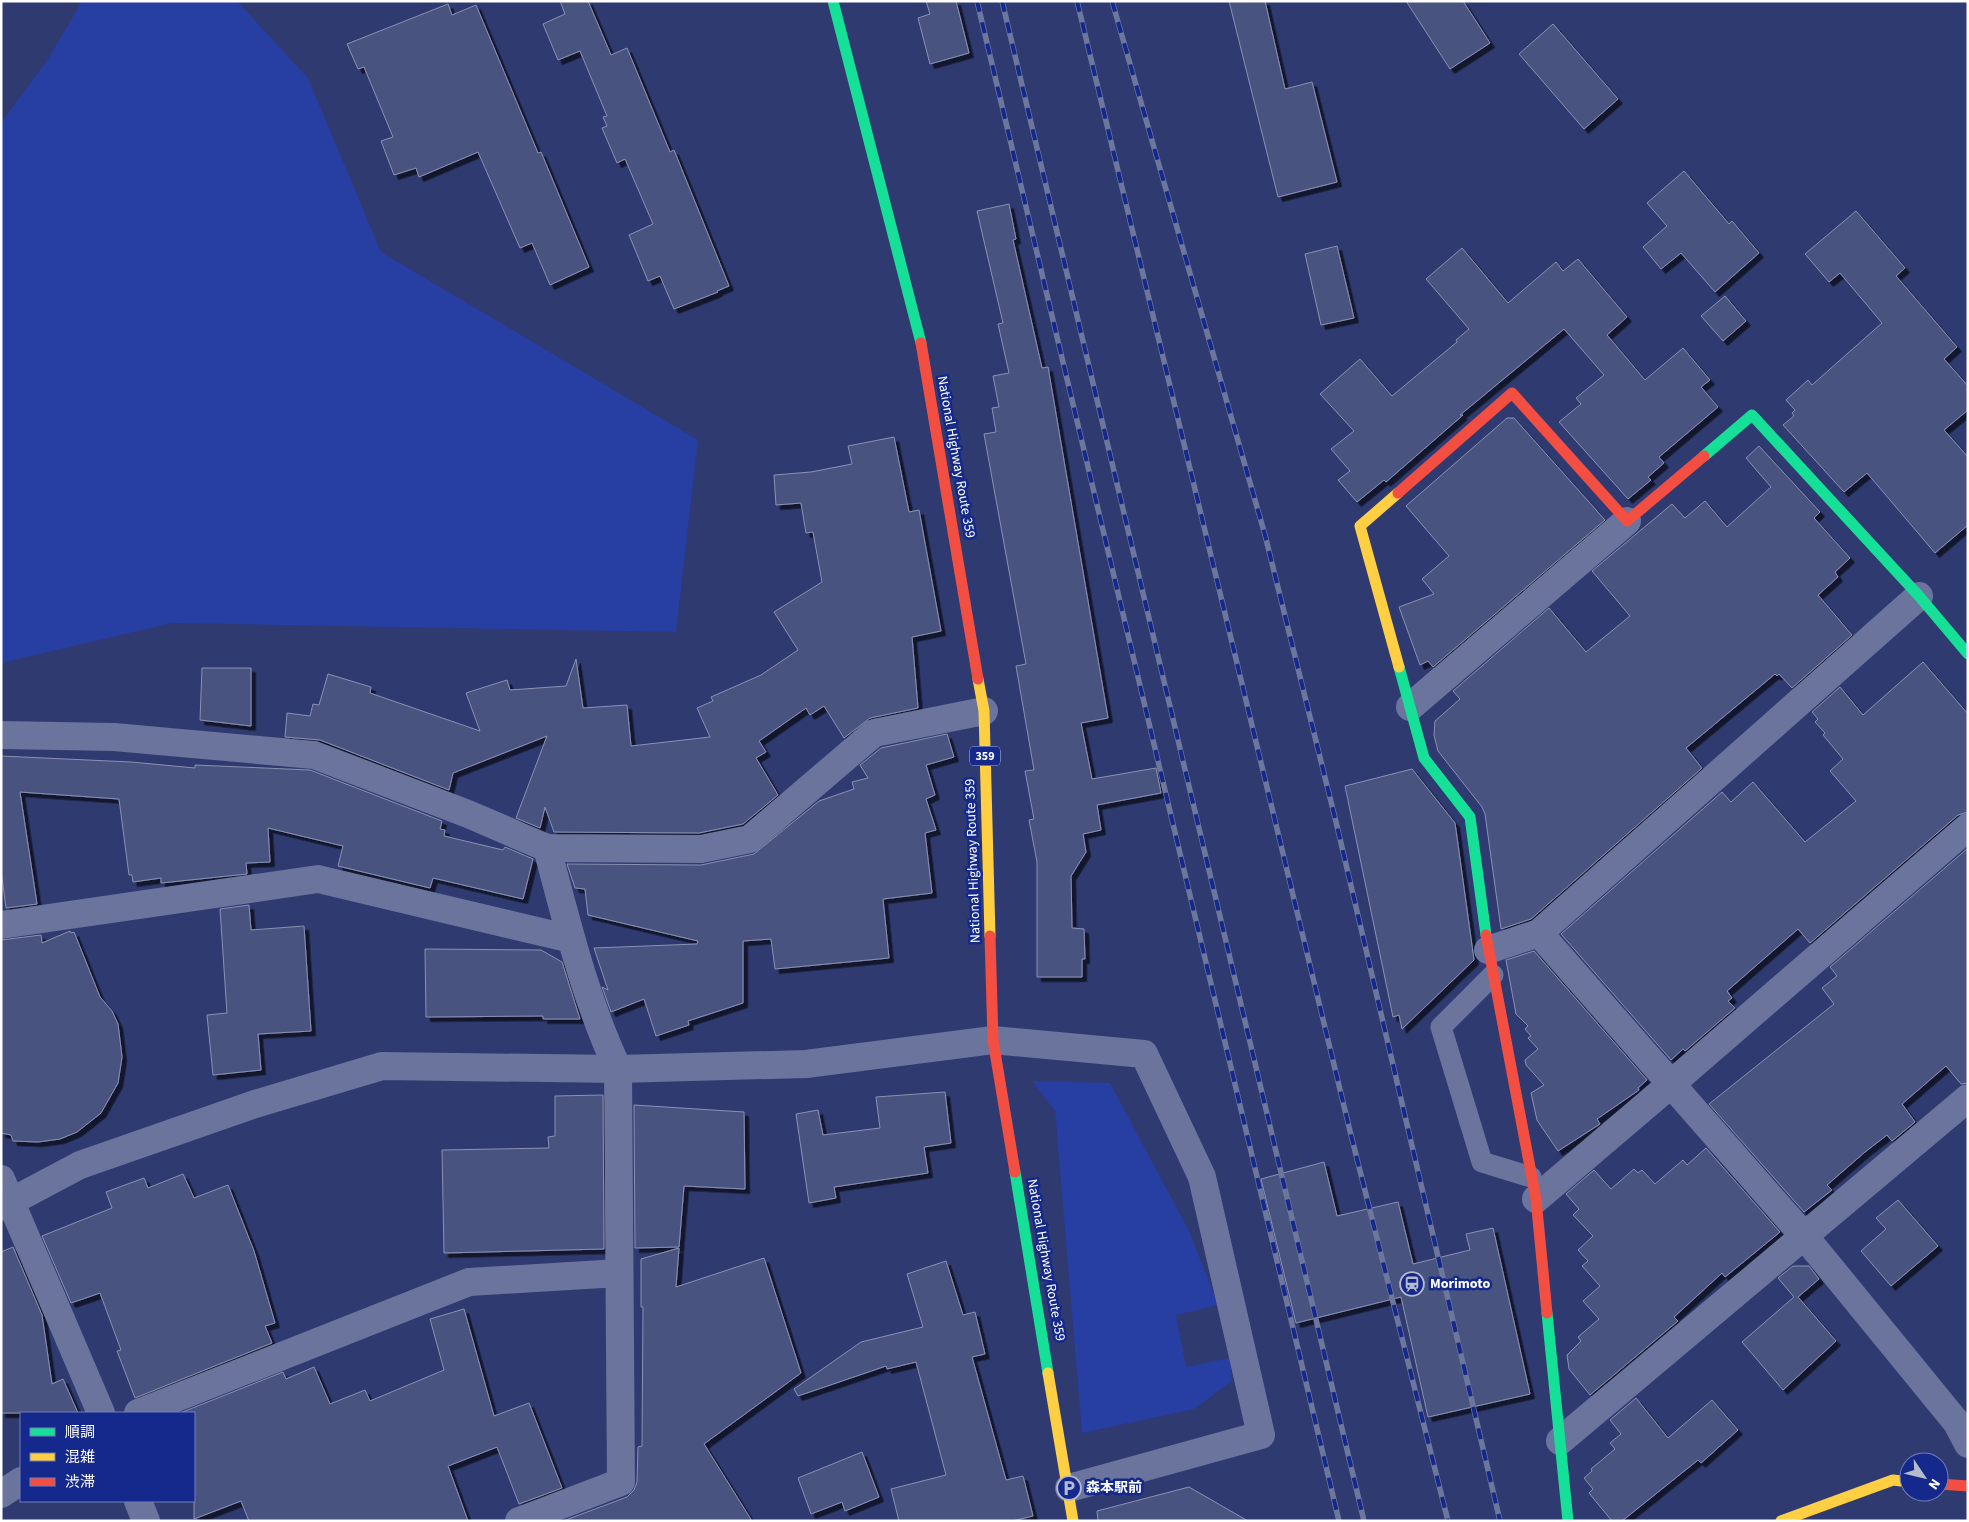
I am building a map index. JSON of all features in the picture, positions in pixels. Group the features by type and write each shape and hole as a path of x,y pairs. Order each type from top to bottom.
{"main road":[{"name":"National Highway Route 359","path":"833,1 920,334 984,711 993,1040 1073,1521"},
{"path":"1568,1521 1534,1188 1491,963 1470,817 1424,758 1360,526 1512,393 1626,522 1752,415 1919,596 1968,654"},
{"path":"1781,1521 1893,1480 1899,1481"},
{"path":"1949,1485 1968,1486"}],"street":[{"path":"1410,707 1626,522"},
{"path":"1491,963 1538,933 1919,596"},
{"path":"1,735 114,738 314,755 468,814 547,848 701,849 750,839 874,734 984,711"},
{"path":"1534,1188 1671,1084 1968,826"},
{"path":"519,1521 621,1482 618,1069 598,1027 571,939 547,848"},
{"path":"1,925 318,879 571,939"},
{"path":"1538,933 1805,1237 1957,1423 1968,1444"},
{"path":"100,1412 4,1196 80,1165 255,1104 382,1066 618,1069 806,1064 993,1040 1144,1054 1202,1177 1261,1435 1069,1488"},
{"path":"1560,1441 1805,1237 1968,1098"},
{"path":"141,1412 469,1282 619,1273"},
{"path":"1,1494 20,1482"},
{"path":"138,1502 146,1521"}],"lane":[{"path":"1491,963 1441,1027 1482,1162 1534,1188"}],"shaded area":[{"path":"82,1 237,1 308,78 381,252 698,440 676,632 172,623 1,663 1,123 48,59"},
{"path":"1032,1081 1110,1083 1190,1233 1218,1305 1176,1315 1186,1367 1230,1358 1232,1381 1194,1409 1082,1433 1055,1111"}],"building":[{"path":"560,1 588,1 611,55 627,48 670,152 674,150 729,286 674,309 660,276 648,281 629,235 653,224 625,159 617,163 602,128 607,126 603,117 607,116 580,51 558,60 543,24 565,14"},
{"path":"926,1 956,1 969,53 930,64 918,18 930,14"},
{"path":"1229,1 1265,1 1285,89 1312,82 1337,182 1278,197"},
{"path":"1406,1 1463,1 1490,43 1450,69"},
{"path":"448,4 452,15 476,5 538,153 541,152 589,267 550,285 532,243 520,248 478,152 419,177 416,168 394,175 381,141 393,137 364,67 358,69 347,44"},
{"path":"1553,24 1618,99 1584,129 1519,54"},
{"path":"1684,171 1729,224 1732,221 1759,253 1715,292 1681,253 1661,269 1643,247 1667,226 1647,203"},
{"path":"1009,204 1016,239 1013,240 1042,368 1048,367 1108,718 1081,723 1092,779 1156,768 1161,793 1097,805 1101,830 1083,834 1086,852 1071,876 1072,928 1084,929 1085,959 1082,959 1082,977 1037,977 1037,862 1029,820 1034,819 1025,771 1034,770 1016,666 1026,664 984,434 996,432 992,408 999,407 993,376 1009,373 998,324 1003,323 977,211"},
{"path":"1856,211 1905,268 1896,276 1957,347 1944,359 1968,386 1968,410 1944,430 1968,457 1968,525 1935,553 1867,473 1844,492 1783,425 1794,416 1792,413 1795,410 1786,400 1808,380 1812,385 1882,323 1840,273 1829,282 1805,254"},
{"path":"1337,246 1354,318 1321,325 1305,254"},
{"path":"1462,248 1508,303 1556,262 1563,271 1578,259 1627,317 1607,335 1645,380 1683,348 1710,380 1701,387 1718,407 1659,457 1664,463 1648,477 1651,480 1628,499 1559,422 1581,404 1576,398 1604,375 1564,329 1460,415 1463,415 1386,482 1384,480 1357,502 1338,480 1350,471 1331,449 1354,431 1320,394 1360,359 1392,396 1457,342 1456,340 1469,329 1426,279"},
{"path":"1725,296 1746,321 1723,341 1701,316"},
{"path":"1507,418 1514,418 1605,520 1433,667 1428,661 1420,665 1399,607 1434,594 1422,579 1449,556 1406,506"},
{"path":"894,437 909,512 919,510 941,631 912,637 918,708 870,718 844,738 824,706 810,715 806,708 759,741 766,752 756,758 778,795 743,824 699,833 554,832 545,807 540,828 516,818 547,736 453,773 449,790 320,740 285,737 287,713 310,716 313,704 319,705 328,674 371,687 370,693 480,731 466,693 507,680 510,690 566,686 576,659 583,708 627,705 631,746 710,737 697,708 713,701 711,697 761,675 798,650 774,612 822,582 813,532 806,533 801,503 776,505 774,475 811,472 852,464 848,446"},
{"path":"1759,446 1820,512 1814,518 1850,558 1835,572 1838,577 1818,595 1852,635 1792,688 1779,674 1777,676 1775,674 1686,748 1702,768 1531,919 1501,929 1485,814 1482,807 1438,751 1434,735 1435,721 1460,699 1453,691 1549,608 1586,652 1630,616 1592,571 1672,504 1685,518 1705,501 1727,527 1771,487 1746,458"},
{"path":"1923,662 1968,714 1968,812 1958,815 1810,943 1798,929 1727,991 1732,998 1728,1001 1735,1008 1685,1051 1683,1049 1671,1060 1561,934 1722,792 1731,802 1753,782 1805,842 1856,801 1830,771 1843,759 1823,735 1825,733 1815,722 1818,719 1812,712 1840,687 1863,715"},
{"path":"202,668 251,668 251,726 200,720"},
{"path":"947,734 954,757 926,765 935,795 926,799 936,830 925,833 932,893 883,899 889,958 775,969 771,939 743,941 743,1003 688,1021 689,1025 656,1036 644,999 611,1012 602,987 608,990 594,948 697,944 698,941 588,915 585,889 575,888 567,864 701,865 754,854 819,801 854,789 852,782 868,778 860,765 881,748"},
{"path":"1,756 131,762 195,768 195,765 310,770 442,821 440,829 445,830 444,836 503,850 505,847 533,859 523,899 433,878 430,888 338,866 343,846 268,828 270,862 246,863 247,874 161,883 161,878 133,882 132,875 129,875 119,799 20,792 37,904 6,908 1,870"},
{"path":"1412,769 1455,823 1474,960 1402,1029 1399,1015 1393,1017 1345,786"},
{"path":"1968,848 1968,1083 1961,1084 1946,1066 1902,1104 1915,1122 1892,1141 1887,1135 1865,1152 1827,1185 1832,1190 1804,1212 1709,1104 1834,1004 1822,988 1837,976 1830,967"},
{"path":"249,905 251,930 304,926 311,1031 258,1034 261,1070 213,1075 207,1015 227,1013 220,909"},
{"path":"70,931 71,933 74,932 100,997 112,1011 118,1024 122,1057 118,1083 101,1113 77,1132 60,1139 38,1142 13,1141 11,1135 1,1133 1,940 41,935 42,943"},
{"path":"425,949 541,950 562,962 580,1019 543,1019 543,1016 426,1017"},
{"path":"1534,951 1647,1080 1638,1088 1639,1090 1597,1119 1600,1124 1558,1151 1537,1120 1531,1093 1544,1085 1526,1065 1525,1060 1538,1049 1528,1038 1531,1036 1525,1029 1528,1026 1516,1014 1506,960"},
{"path":"945,1092 951,1143 924,1147 928,1173 834,1187 836,1198 809,1203 796,1114 818,1110 823,1135 880,1128 876,1097"},
{"path":"603,1095 604,1249 444,1253 442,1150 549,1148 548,1137 555,1136 555,1096"},
{"path":"634,1105 744,1112 745,1189 684,1186 679,1247 635,1248"},
{"path":"1706,1148 1780,1232 1725,1277 1722,1273 1674,1317 1678,1321 1590,1395 1569,1369 1567,1355 1581,1341 1578,1337 1599,1319 1583,1301 1600,1286 1582,1266 1588,1261 1578,1250 1593,1236 1573,1215 1579,1209 1566,1194 1594,1170 1611,1189 1634,1169 1638,1173 1642,1170 1655,1184 1683,1160 1687,1165"},
{"path":"1324,1162 1337,1216 1398,1202 1413,1264 1470,1250 1466,1234 1493,1228 1530,1394 1428,1417 1401,1297 1296,1323 1261,1179"},
{"path":"183,1174 194,1198 228,1185 254,1251 275,1323 265,1326 272,1343 135,1398 117,1351 121,1350 100,1293 71,1303 42,1236 112,1208 106,1192 144,1178 148,1188"},
{"path":"1898,1200 1938,1246 1891,1286 1861,1251 1886,1229 1876,1218"},
{"path":"13,1247 42,1315 52,1384 63,1379 78,1412 1,1413 1,1252"},
{"path":"679,1248 676,1287 764,1258 801,1373 704,1444 752,1521 563,1521 627,1497 634,1490 637,1482 638,1447 642,1446 643,1307 641,1307 641,1259"},
{"path":"946,1261 963,1315 975,1312 985,1354 972,1357 1006,1480 1023,1476 1033,1516 1012,1521 899,1521 891,1489 946,1475 916,1362 887,1369 886,1366 798,1396 794,1389 861,1342 923,1327 907,1274"},
{"path":"1793,1266 1809,1266 1819,1279 1798,1297 1836,1341 1783,1390 1742,1342 1794,1297 1778,1278"},
{"path":"464,1309 494,1416 529,1403 562,1488 519,1504 497,1447 448,1466 468,1521 249,1521 241,1501 194,1519 195,1412 183,1412 283,1372 286,1379 314,1367 330,1404 365,1390 370,1401 444,1370 430,1319"},
{"path":"1636,1398 1668,1438 1712,1400 1738,1430 1701,1463 1698,1460 1622,1521 1612,1521 1589,1493 1593,1489 1584,1478 1592,1471 1591,1469 1615,1449 1610,1443 1621,1434 1610,1420"},
{"path":"862,1452 879,1497 845,1511 842,1502 811,1514 798,1478"},
{"path":"1189,1487 1248,1521 1098,1521 1097,1511"}],"railway":[{"path":"977,1 1339,1521"},
{"path":"1002,1 1364,1521"},
{"path":"1077,1 1350,1131 1448,1521"},
{"path":"1112,1 1265,535 1337,826 1500,1521"}],"traffic: fast":[{"path":"833,1 921,343"},
{"path":"1704,456 1752,415 1919,596 1968,654"},
{"path":"1399,667 1424,758 1470,817 1486,935"},
{"path":"1015,1172 1048,1373"},
{"path":"1547,1313 1568,1521"}],"traffic: slow":[{"path":"1398,493 1360,526 1399,667"},
{"path":"978,679 984,711 990,936"},
{"path":"1048,1373 1073,1521"},
{"path":"1781,1521 1893,1480 1899,1481"}],"traffic: jam":[{"path":"921,343 978,679"},
{"path":"1398,493 1512,393 1627,521 1704,456"},
{"path":"1486,935 1536,1199 1547,1313"},
{"path":"990,936 993,1040 1015,1172"},
{"path":"1949,1485 1968,1486"}],"place":[{"name":"Morimoto","path":"1412,1284"},
{"name":"森本駅前","path":"1069,1488"}]}
